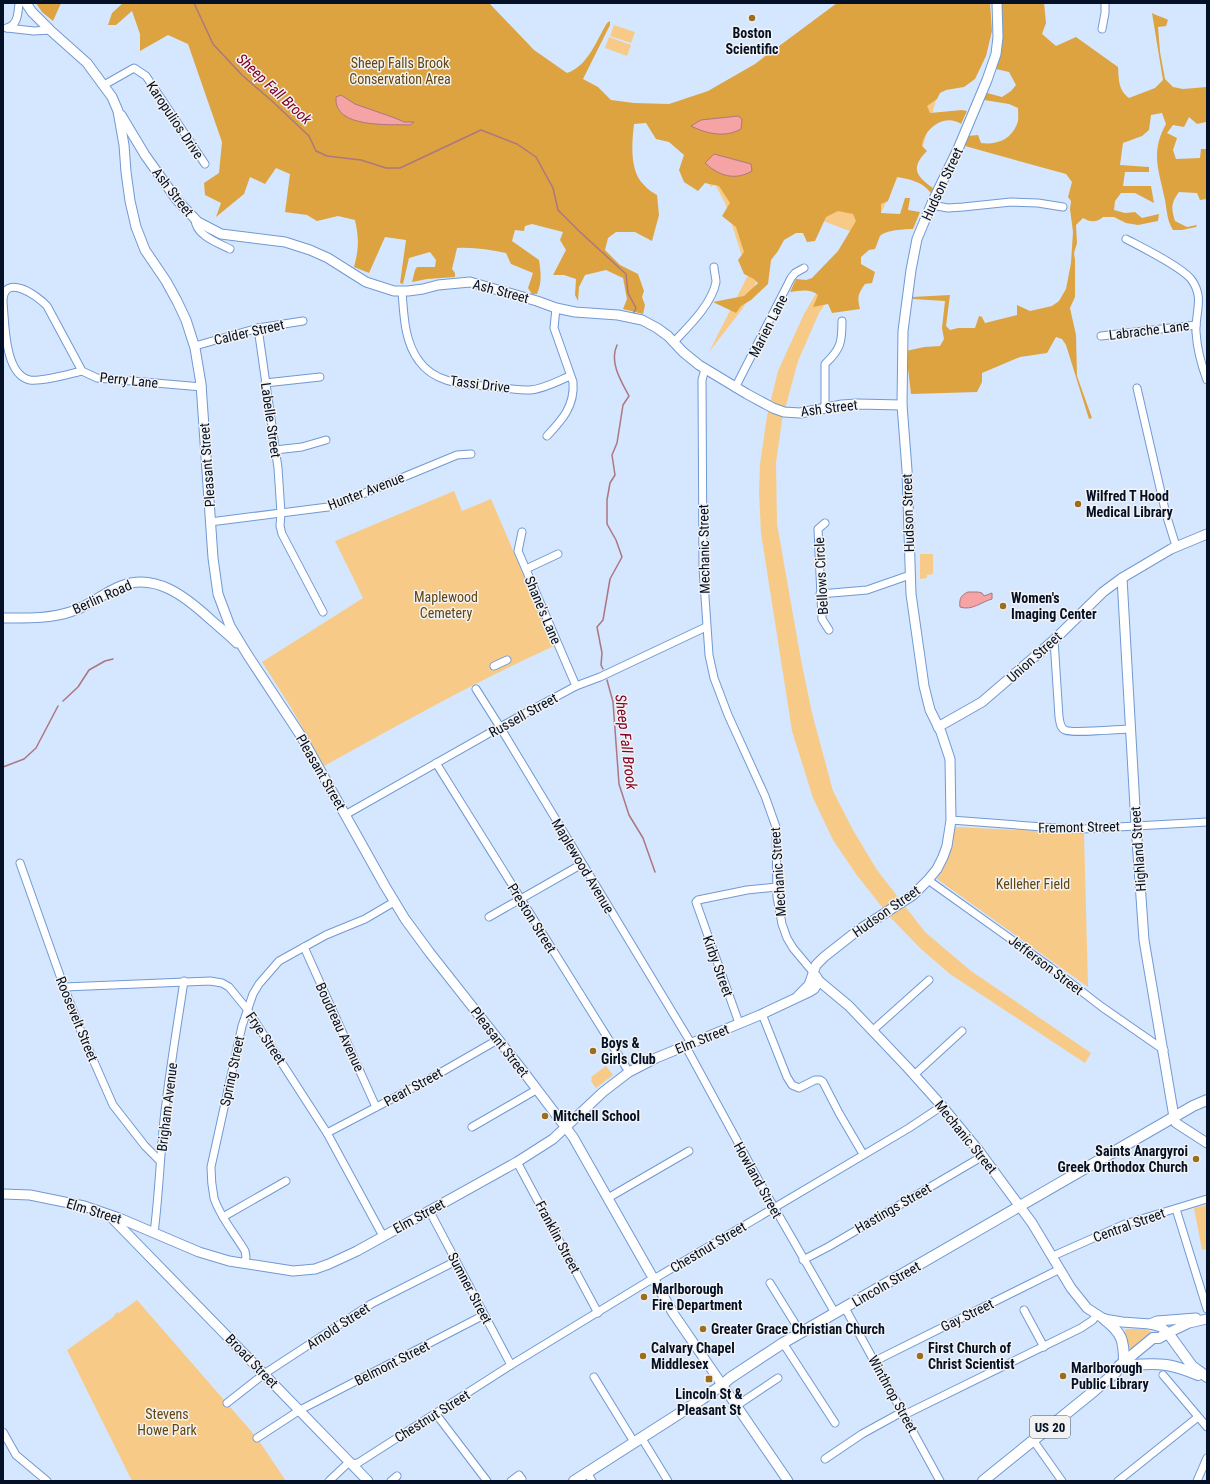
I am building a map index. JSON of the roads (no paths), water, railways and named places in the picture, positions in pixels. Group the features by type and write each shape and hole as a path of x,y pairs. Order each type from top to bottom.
{"main road":[{"name":"Lincoln Street","path":"574,1481 589,1477 637,1439 722,1385 730,1378 783,1343 1193,1106 1207,1100"},
{"path":"1100,1317 1115,1328 1120,1334 1127,1364 1168,1364 1207,1378"},
{"path":"1164,1335 1192,1366 1207,1378"},
{"name":"US 20","path":"983,1481 1116,1372 1119,1366 1127,1364 1153,1338 1164,1335"}],"street":[{"path":"5,28 11,27 17,20 19,3"},
{"name":"Pleasant Street","path":"26,3 32,12 50,30 87,63 112,97 118,111 121,124 130,201 136,227 145,250 166,281 177,301 186,320 195,346 202,387 210,522 218,594 228,620 247,654 292,722 394,902 412,930 567,1128 673,1314 788,1481"},
{"name":"Hudson Street","path":"813,972 816,966 836,946 913,895 928,880 937,868 947,846 951,820 950,759 946,744 930,710 924,686 910,576 907,470 902,405 902,345 908,287 917,239 931,205 958,149 993,64 998,37 997,3"},
{"path":"1102,29 1105,3"},
{"path":"5,28 34,31 50,30"},
{"name":"Karopulios Drive","path":"104,86 134,68 146,76 205,164"},
{"name":"Ash Street","path":"118,111 173,195 198,222 221,234 285,242 310,250 328,258 366,282 394,291 402,292 450,283 470,282 537,301 556,308 575,312 618,315 642,320 657,328 674,342 683,352 705,369 735,388 773,408 784,412 800,413 857,404 902,405"},
{"path":"124,150 141,147"},
{"path":"931,205 948,208 1011,202 1038,203 1063,207"},
{"path":"195,219 197,229 230,249"},
{"path":"1126,239 1172,265 1190,279 1196,289 1200,301 1196,324 1198,348 1207,380"},
{"path":"674,342 703,309 716,282 714,267"},
{"name":"Marien Lane","path":"735,388 792,278 795,273 804,268"},
{"name":"Perry Lane","path":"82,371 29,380 17,372 8,348 3,302 3,296 10,288 19,288 34,294 47,306 82,371 97,378 202,387"},
{"name":"Tassi Drive","path":"402,292 406,330 412,351 425,368 444,380 458,384 531,390 570,376"},
{"path":"547,436 562,421 571,404 574,390 573,382 554,328 556,308"},
{"name":"Calder Street","path":"195,346 258,328 303,321"},
{"path":"826,408 825,364 836,354 842,337 842,321"},
{"name":"Labrache Lane","path":"1101,336 1196,324"},
{"name":"Labelle Street","path":"258,328 275,450 281,513 280,526 282,534 323,612"},
{"name":"Mechanic Street","path":"705,369 702,380 703,555 706,627 710,655 718,691 734,731 768,802 776,827 779,910 787,938 800,958 819,981 839,998 872,1031 942,1106 983,1156 1032,1223 1079,1300 1100,1317"},
{"path":"265,383 320,377"},
{"path":"1137,388 1166,514 1176,546"},
{"path":"275,450 302,447 326,440"},
{"name":"Hunter Avenue","path":"210,522 328,507 457,455 471,454"},
{"name":"Bellows Circle","path":"824,523 818,529 820,594 822,619 829,630"},
{"name":"Shane's Lane","path":"522,532 518,551 576,686"},
{"name":"Union Street","path":"938,727 982,702 1054,640 1099,596 1122,578 1176,546 1207,534"},
{"path":"526,569 558,554"},
{"path":"820,594 866,590 910,576"},
{"name":"Highland Street","path":"1122,578 1144,940 1164,1050 1174,1117"},
{"name":"Berlin Road","path":"3,618 30,618 68,613 88,604 120,586 132,582 147,582 167,587 189,600 236,642 247,654"},
{"name":"Russell Street","path":"345,815 379,797 500,726 576,686 606,674 706,627"},
{"path":"1054,640 1059,717 1060,724 1064,729 1068,731 1078,731 1131,728"},
{"path":"494,666 507,660"},
{"name":"Maplewood Avenue","path":"476,689 500,726 688,1044"},
{"name":"Preston Street","path":"436,763 630,1072"},
{"name":"Fremont Street","path":"951,820 1082,829 1207,822"},
{"name":"Roosevelt Street","path":"20,863 64,987 84,1039 113,1105 145,1146 160,1161"},
{"path":"489,917 582,864"},
{"name":"Jefferson Street","path":"928,880 1050,967 1102,1007 1164,1050"},
{"name":"Kirby Street","path":"739,1024 696,902 698,900 747,890 777,887"},
{"name":"Spring Street","path":"244,1264 246,1257 245,1251 223,1217 215,1199 212,1188 211,1167 242,1026 253,994 268,972 279,961 326,935 365,919 394,902"},
{"name":"Boudreau Avenue","path":"304,947 376,1108"},
{"name":"Elm Street","path":"798,996 812,982 813,972"},
{"path":"872,1031 928,980"},
{"name":"Frye Street","path":"64,987 184,981 210,981 222,983 229,987 247,1009 327,1133 383,1236"},
{"name":"Brigham Avenue","path":"154,1233 158,1207 164,1120 184,981"},
{"name":"Elm Street","path":"3,1194 30,1195 84,1206 144,1228 210,1256 244,1264 293,1271 308,1271 333,1262 383,1236 517,1162 553,1139 567,1128 580,1112 603,1092 630,1072 656,1058 762,1014 814,989 819,981"},
{"name":"Elm Street","path":"798,996 818,991 831,993 839,998"},
{"path":"762,1014 787,1077 792,1085 799,1088 815,1080 820,1080 823,1082 863,1154"},
{"path":"914,1075 962,1031"},
{"name":"Pearl Street","path":"327,1133 376,1108 498,1039"},
{"name":"Howland Street","path":"688,1044 774,1207 835,1314"},
{"path":"472,1127 536,1090"},
{"name":"Chestnut Street","path":"329,1481 347,1464 358,1463 511,1365 942,1106"},
{"path":"1174,1117 1176,1123 1207,1143"},
{"path":"608,1198 689,1151"},
{"name":"Hastings Street","path":"803,1260 983,1156"},
{"name":"Franklin Street","path":"517,1162 598,1313"},
{"path":"223,1217 286,1181"},
{"name":"Central Street","path":"1052,1256 1125,1224 1207,1199"},
{"path":"1176,1209 1207,1309"},
{"name":"Sumner Street","path":"429,1210 511,1365"},
{"name":"Broad Street","path":"109,1215 368,1481"},
{"path":"135,1242 144,1228"},
{"name":"Arnold Street","path":"228,1403 264,1374 371,1304 456,1262"},
{"name":"Gay Street","path":"874,1361 1060,1269"},
{"path":"770,1283 801,1333"},
{"name":"Winthrop Street","path":"845,1308 940,1481"},
{"path":"1024,1310 1044,1347"},
{"name":"Belmont Street","path":"257,1438 300,1410 484,1315"},
{"path":"826,1459 862,1434 1044,1347 1100,1317 1122,1322 1150,1324 1162,1328 1164,1335 1190,1323 1207,1319"},
{"path":"1150,1324 1157,1321 1187,1318 1207,1319"},
{"path":"783,1343 835,1423"},
{"path":"1163,1375 1207,1427"},
{"path":"594,1377 668,1481"},
{"path":"736,1406 778,1378"},
{"path":"436,1414 488,1481"},
{"path":"1121,1480 1198,1417"},
{"path":"3,1432 16,1455 47,1481"},
{"path":"1033,1440 1062,1481"},
{"path":"1197,1481 1207,1458"},
{"path":"511,1481 519,1475 522,1479"}],"waterway":[{"name":"Sheep Fall Brook","path":"194,3 213,44 242,75 309,136 316,151 327,156 361,160 386,168 400,168 481,130 517,144 536,157 553,188 558,210 626,274 628,293 636,308 633,314"},
{"name":"Sheep Fall Brook","path":"603,669 601,665 602,653 597,627 603,620 610,579 622,557 616,540 607,524 607,500 610,483 615,475 612,455 617,443 623,405 629,396 615,365 614,358 617,345"},
{"path":"63,701 78,687 89,670 105,661 113,659"},
{"name":"Sheep Fall Brook","path":"607,680 613,702 619,784 629,815 643,838 655,872"},
{"path":"3,767 24,759 36,748 58,706"}],"place":[{"name":"Boston Scientific","path":"752,18"},
{"name":"Wilfred T Hood Medical Library","path":"1078,504"},
{"name":"Women's Imaging Center","path":"1003,606"},
{"name":"Boys & Girls Club","path":"593,1051"},
{"name":"Mitchell School","path":"545,1116"},
{"name":"Saints Anargyroi Greek Orthodox Church","path":"1196,1159"},
{"name":"Marlborough Fire Department","path":"644,1297"},
{"name":"Greater Grace Christian Church","path":"703,1329"},
{"name":"Calvary Chapel Middlesex","path":"643,1356"},
{"name":"First Church of Christ Scientist","path":"920,1356"},
{"name":"Marlborough Public Library","path":"1063,1376"},
{"name":"Lincoln St & Pleasant St","path":"709,1379"}],"park label":[{"name":"Sheep Falls Brook Conservation Area","path":"400,72"},
{"name":"Maplewood Cemetery","path":"446,606"},
{"name":"Kelleher Field","path":"1033,884"},
{"name":"Stevens Howe Park","path":"167,1422"}]}
